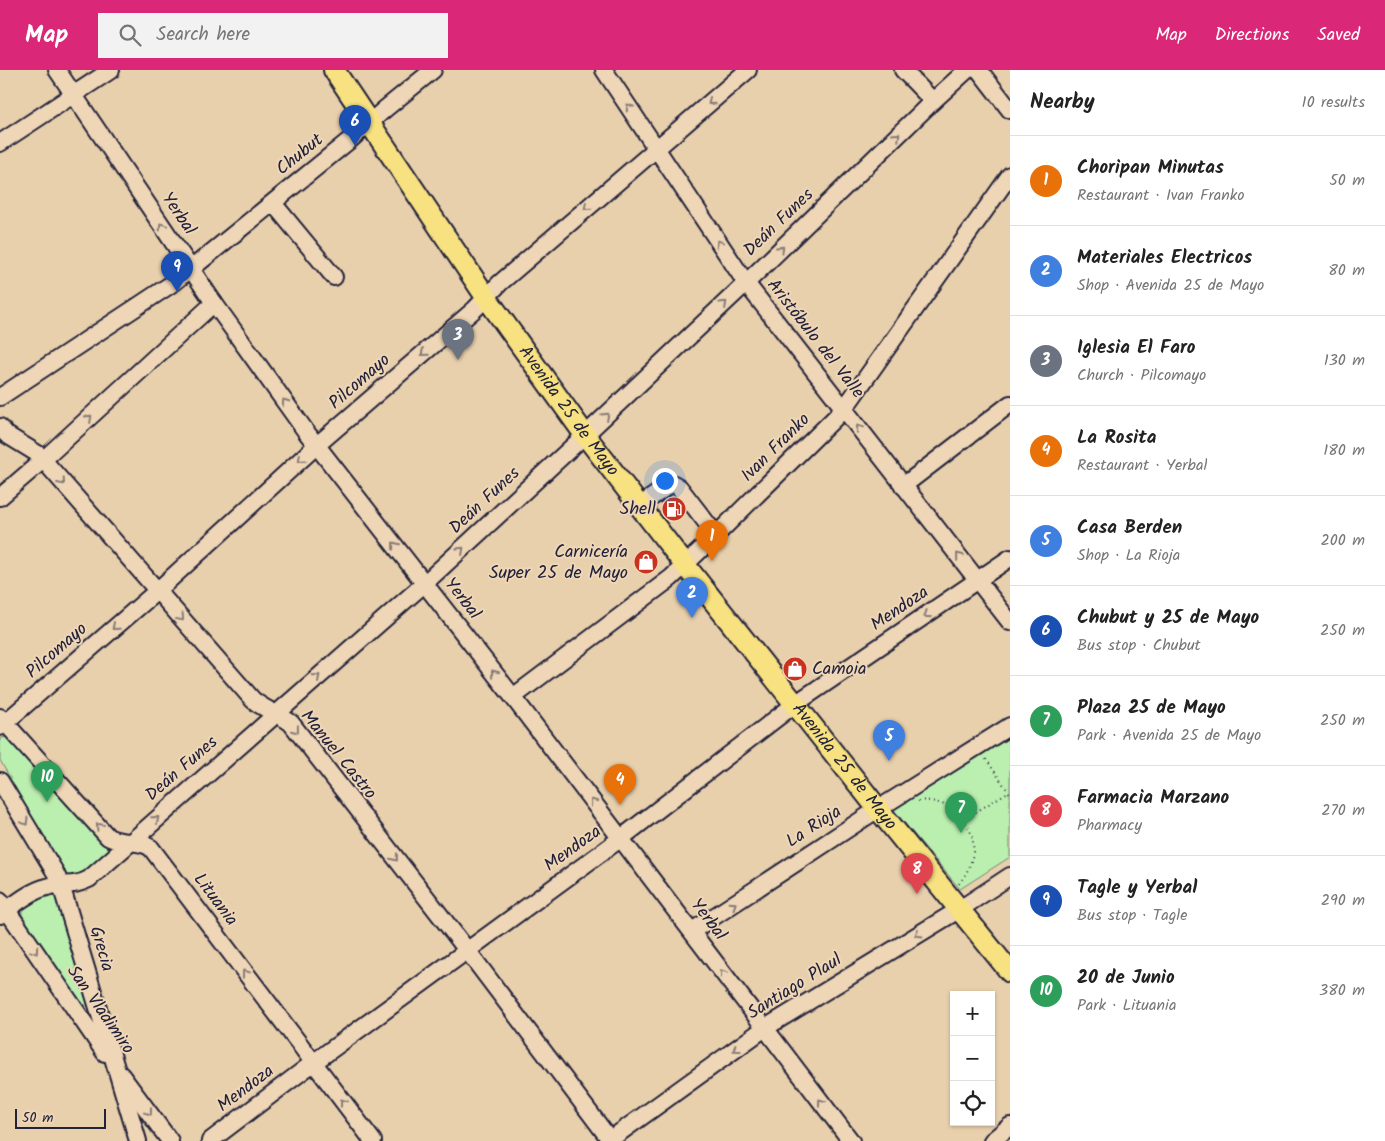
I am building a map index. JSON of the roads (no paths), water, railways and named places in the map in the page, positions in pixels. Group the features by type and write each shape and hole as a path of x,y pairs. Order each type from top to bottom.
{"main road":[{"name":"Avenida 25 de Mayo","path":"334,70 486,297 639,506 878,809 1010,972"}],"street":[{"name":"Yerbal","path":"57,70 214,303 307,433 514,697 851,1141"},
{"path":"0,143 111,70"},
{"name":"Chubut","path":"0,397 173,283 433,70"},
{"name":"Aristóbulo del Valle","path":"604,70 746,283 1010,622"},
{"name":"Pilcomayo","path":"2,722 157,591 317,445 475,309 507,276 748,70"},
{"path":"904,70 933,101"},
{"name":"Deán Funes","path":"2,908 37,890 49,886 74,885 89,878 425,583 586,435 967,70"},
{"path":"979,70 1010,110"},
{"name":"Ivan Franko","path":"514,697 685,565 844,409 1010,175"},
{"path":"273,203 334,277"},
{"path":"0,497 214,303"},
{"path":"903,486 1010,404"},
{"name":"Manuel Castro","path":"0,427 8,435 38,454 253,700 261,707 291,723 467,950 610,1141"},
{"path":"639,506 674,484 679,487 716,534"},
{"name":"Mendoza","path":"210,1141 313,1063 620,839 795,704 1010,558"},
{"name":"Lituania","path":"2,722 108,837 120,842 140,842 151,848 372,1141"},
{"name":"La Rioja","path":"692,931 878,809 1010,726"},
{"name":"Grecia","path":"0,780 61,885 138,1141"},
{"name":"Santiago Plaul","path":"610,1141 764,1028 954,903 1010,876"},
{"name":"San Vladimiro","path":"2,908 170,1141"},
{"path":"992,1141 1010,1126"}],"place":[{"name":"Chubut y 25 de Mayo","path":"355,146"},
{"name":"Tagle y Yerbal","path":"177,292"},
{"name":"Iglesia El Faro","path":"458,360"},
{"name":"Shell","path":"674,509"},
{"name":"Choripan Minutas","path":"712,561"},
{"name":"Carnicería Super 25 de Mayo","path":"646,562"},
{"name":"Materiales Electricos","path":"692,618"},
{"name":"Camoia","path":"795,669"},
{"name":"Casa Berden","path":"889,761"},
{"name":"20 de Junio","path":"47,802"},
{"name":"La Rosita","path":"620,805"},
{"name":"Plaza 25 de Mayo","path":"961,833"},
{"name":"Farmacia Marzano","path":"917,894"}]}
